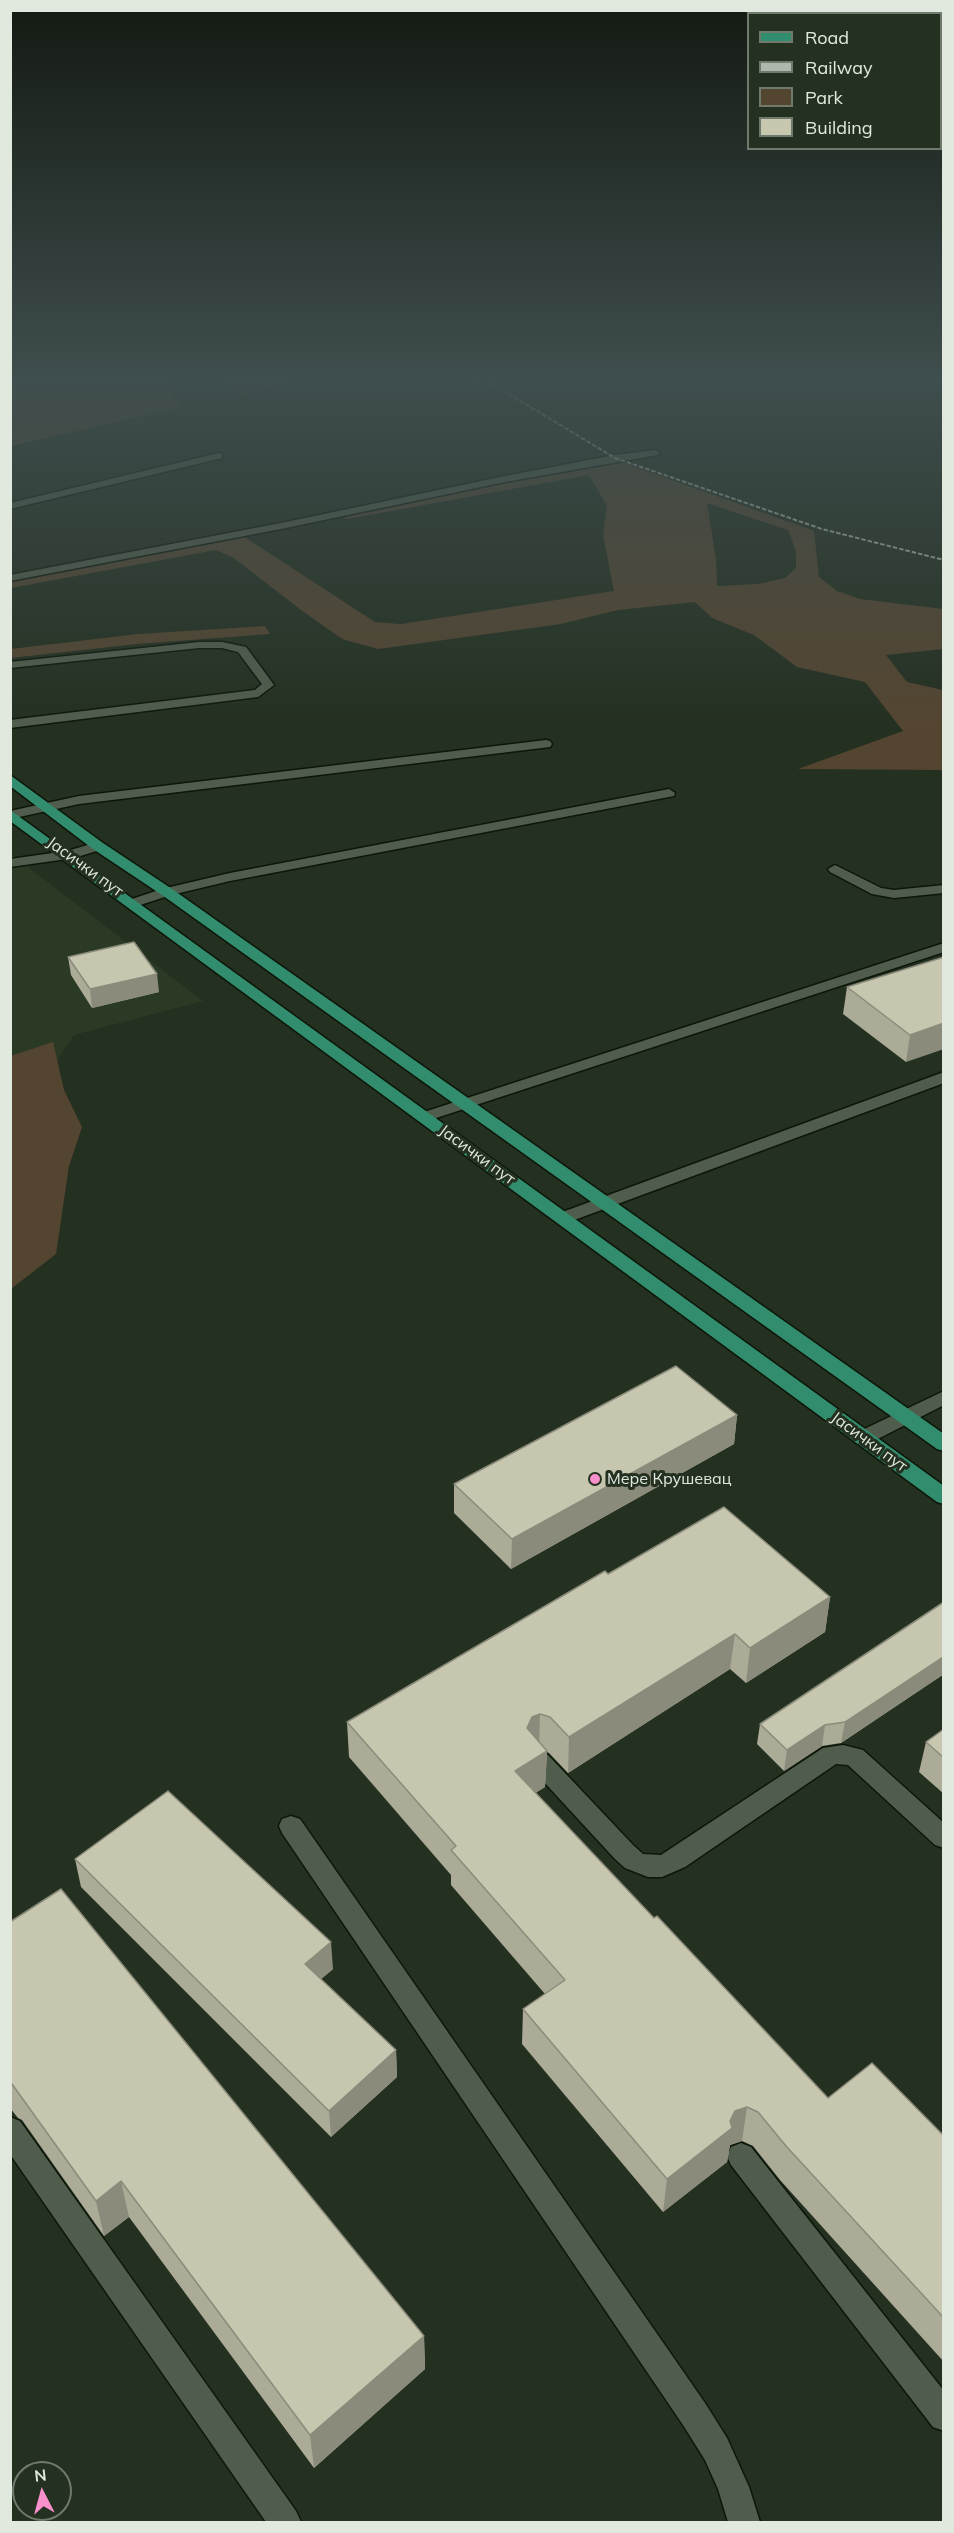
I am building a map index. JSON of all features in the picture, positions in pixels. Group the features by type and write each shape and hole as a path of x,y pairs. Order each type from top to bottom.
{"main road":[{"name":"Јасички пут","path":"10,779 98,846 167,892 944,1444"},
{"name":"Јасички пут","path":"11,814 944,1497"}],"lane":[{"path":"10,506 55,495"},
{"path":"10,578 430,495"},
{"path":"10,665 199,645 222,645 242,649 268,685 258,693 10,724"},
{"path":"11,814 46,806 139,792 546,744"},
{"path":"134,903 167,892 230,877 669,793"},
{"path":"10,863 69,855 98,846"},
{"path":"835,869 877,891 894,894 944,889"},
{"path":"424,1117 944,947"},
{"path":"563,1218 944,1077"},
{"path":"862,1438 944,1397"},
{"path":"540,1762 624,1852 634,1861 648,1866 662,1866 676,1860 821,1761 837,1754 855,1756 944,1838"},
{"path":"291,1826 694,2414 716,2449 733,2487 744,2523"},
{"path":"10,2130 285,2523"},
{"path":"741,2156 944,2416"}],"shaded area":[{"path":"11,854 203,1001 74,1035 11,1129"}],"green space":[{"path":"441,495 478,495 347,519 338,516"},
{"path":"601,495 714,495 814,531 819,577 837,591 860,599 943,609 943,649 886,655 907,682 943,690 943,770 798,769 903,731 865,682 797,667 754,635 712,618 695,602 618,610 561,624 378,649 342,639 234,558 216,550 11,588 11,581 243,536 375,622 401,624 614,591 603,535 607,506","holes":["707,503 788,530 796,551 796,568 785,578 758,584 717,586 716,559"]},
{"path":"265,626 270,634 137,644 11,658 11,649 138,634"},
{"path":"53,1042 64,1090 82,1127 69,1166 56,1254 11,1289 11,1056"}],"building":[{"path":"134,942 157,974 90,989 68,957"},
{"path":"944,957 944,1023 910,1035 847,987"},
{"path":"676,1366 737,1415 512,1539 454,1484"},
{"path":"724,1507 830,1597 750,1648 735,1634 569,1737 550,1717 540,1714 532,1717 527,1728 547,1751 515,1771 654,1918 657,1916 828,2098 872,2063 944,2136 944,2318 786,2146 758,2112 747,2107 735,2111 730,2121 732,2128 667,2179 523,2009 565,1980 451,1850 456,1846 347,1722 605,1571 608,1574"},
{"path":"944,1602 944,1657 845,1722 825,1725 787,1750 760,1724"},
{"path":"944,1729 944,1758 926,1742"},
{"path":"168,1791 331,1942 305,1964 396,2050 329,2111 75,1859"},
{"path":"61,1889 424,2336 310,2435 121,2181 96,2201 10,2083 10,1922"}],"railway":[{"path":"723,495 822,529 944,560"}],"place":[{"name":"Мере Крушевац","path":"595,1479"}]}
